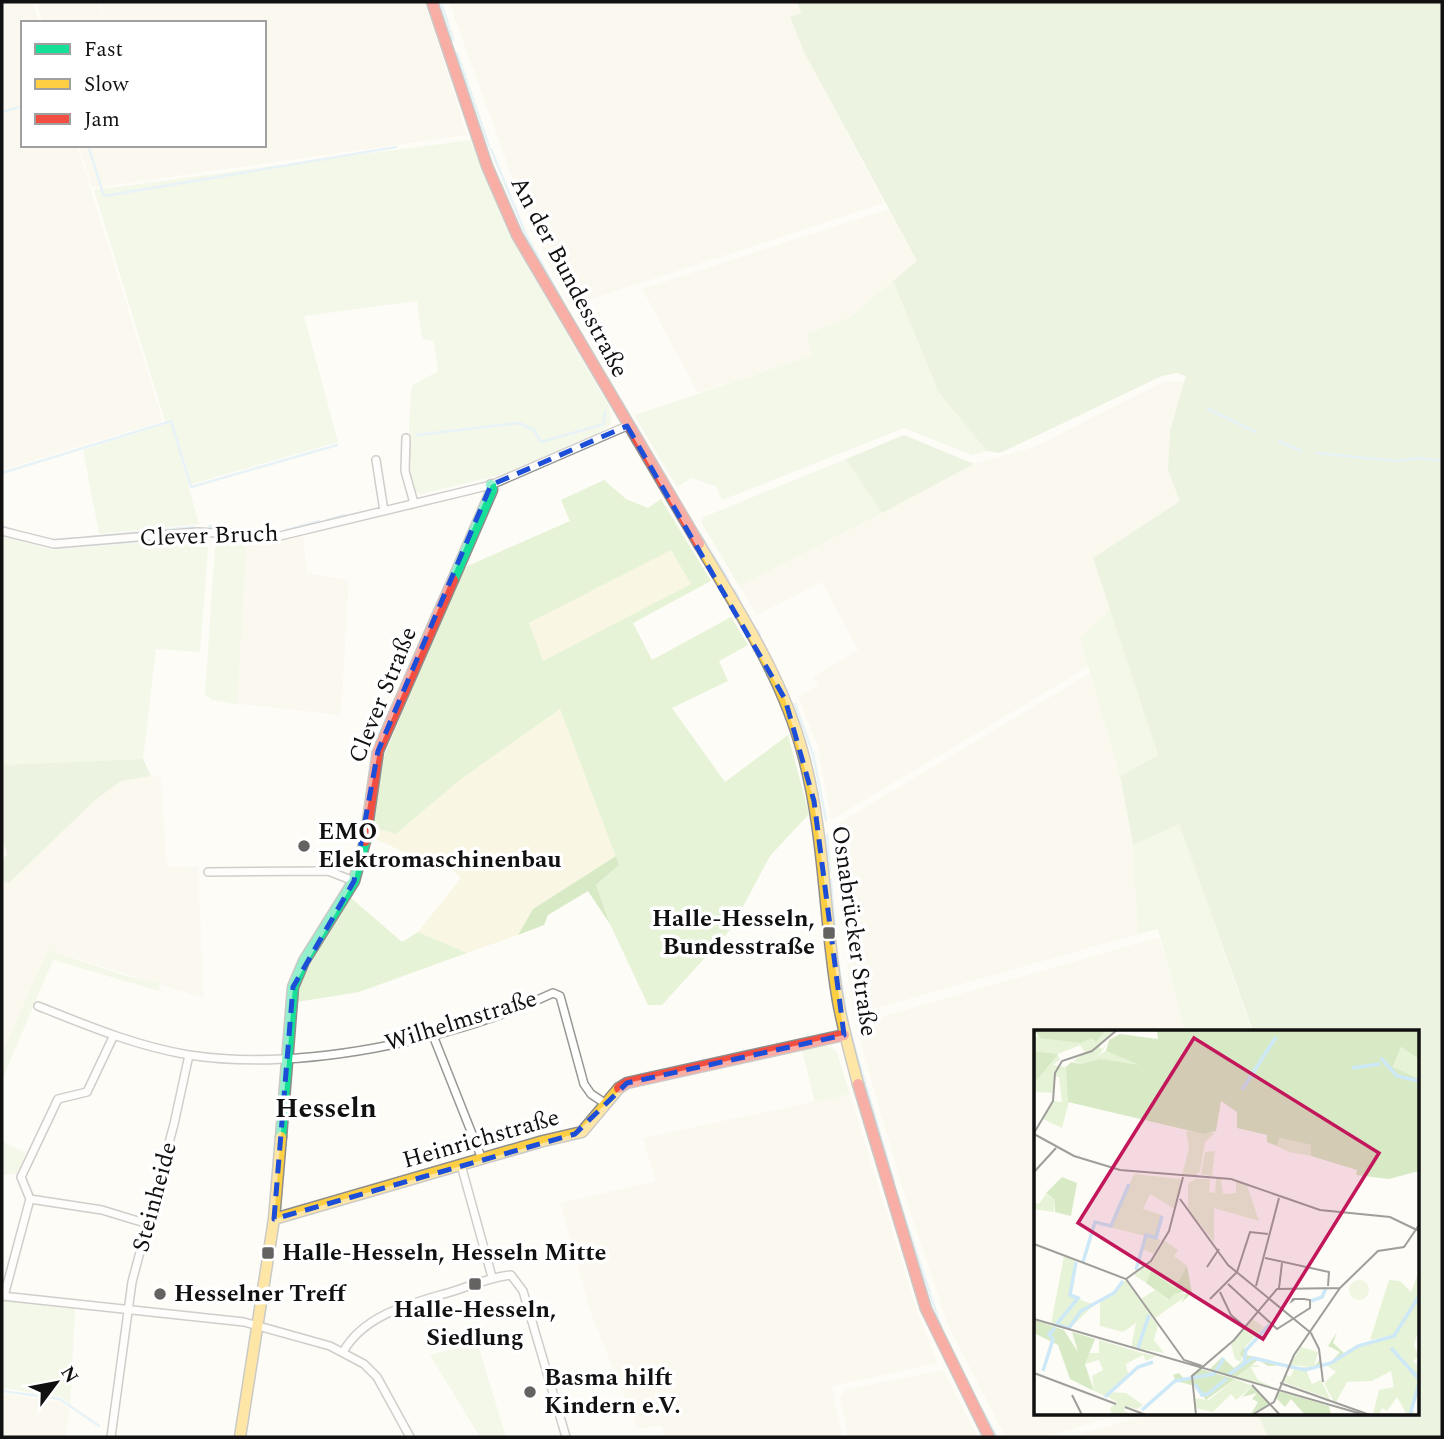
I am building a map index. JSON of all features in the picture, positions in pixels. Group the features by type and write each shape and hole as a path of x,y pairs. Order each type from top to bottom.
{"street":[{"name":"An der Bundesstraße","path":"432,2 446,50 501,201 533,265 684,520"},
{"path":"491,485 627,426"},
{"path":"406,438 405,471 414,503"},
{"path":"376,460 384,511"},
{"name":"Clever Bruch","path":"2,531 54,544 197,532 273,536 491,485"},
{"name":"Clever Straße","path":"240,1437 274,1219 293,987 354,881 365,842 378,751 486,503 491,485"},
{"name":"Osnabrücker Straße","path":"684,520 773,674 803,752 819,827 833,968 844,1035 926,1309 989,1437"},
{"path":"208,872 328,871 354,881"},
{"name":"Wilhelmstraße","path":"287,1060 347,1053 432,1033 509,1012 553,993 560,996 584,1084 591,1094 603,1102"},
{"path":"37,1006 113,1037 189,1055 287,1060"},
{"path":"432,1033 482,1159"},
{"name":"Heinrichstraße","path":"274,1219 575,1134 586,1129 603,1102 627,1083 844,1035"},
{"path":"113,1037 88,1092 58,1099 21,1177 30,1199 3,1296 257,1326 343,1352 377,1377 410,1437"},
{"name":"Steinheide","path":"111,1437 132,1282 189,1055"},
{"path":"461,1165 492,1277"},
{"path":"30,1199 102,1210 148,1224"},
{"path":"343,1352 349,1341 387,1314 492,1277 511,1275 523,1291 566,1437"}],"highlighted area":[{"path":"627,426 785,699 814,801 844,1035 627,1083 575,1134 274,1219 293,987 354,881 378,751 491,485"}],"shaded area":[{"path":"2,2 33,2 38,21 21,21 21,147 78,147 163,421 2,470"},
{"path":"36,2 99,2 105,21 42,21"},
{"path":"100,2 425,2 467,135 92,188 80,147 266,147 266,21 105,21"},
{"path":"449,2 797,2 801,13 790,18 804,52 884,203 571,306 528,222"},
{"path":"888,209 917,262 850,317 807,334 813,356 698,393 642,289"},
{"path":"1163,382 1185,383 1170,430 1168,470 1180,501 1093,558 1110,609 1080,638 1088,667 831,820 818,747 798,697 818,686 813,677 858,650 822,582 757,615 739,586 974,464 1034,447"},
{"path":"303,532 307,573 349,580 341,715 237,704 247,539 274,541"},
{"path":"672,549 691,584 543,662 529,623"},
{"path":"1090,673 1120,776 1133,845 1138,934 853,1015 832,827"},
{"path":"560,708 616,856 533,909 518,935 467,953 418,932 461,878 445,864 413,856 371,837 372,827 396,834 461,779"},
{"path":"161,777 167,866 198,867 204,998 48,950 2,1053 2,881 9,883 93,801 121,781"},
{"path":"1159,937 1185,1030 1034,1030 1034,1414 1123,1414 1045,1437 1005,1437 947,1323 902,1187 855,1024"},
{"path":"850,1094 917,1311 938,1363 832,1386 842,1437 664,1437 662,1426 637,1429 589,1308 560,1203 655,1181 643,1138"},
{"path":"943,1370 978,1437 848,1437 840,1398 845,1390"},
{"path":"2,1393 60,1402 70,1408 65,1437 2,1437"},
{"path":"1150,1414 1257,1414 1268,1437 1070,1437"}],"green space":[{"path":"797,2 1442,2 1442,1437 1268,1437 1257,1414 1420,1414 1420,1030 1253,1030 1179,824 1133,845 1120,776 1158,755 1093,558 1180,501 1168,471 1170,430 1186,376 1177,373 1162,376 1000,453 987,451 939,393 893,281 917,261 804,52 790,17 801,13"},
{"path":"470,140 508,233 610,408 611,424 602,431 504,474 421,494 414,491 410,465 412,386 438,371 434,341 422,339 417,301 304,316 338,442 188,485 199,524 99,534 83,450 166,424 94,190"},
{"path":"893,281 939,393 987,451 972,455 904,428 722,500 716,486 691,478 677,487 634,415 812,356 807,334 850,317"},
{"path":"904,435 974,464 882,513 846,459"},
{"path":"846,459 882,513 739,586 701,522 704,517"},
{"path":"604,480 626,499 648,508 661,499 711,581 633,623 652,660 731,617 748,645 719,661 728,681 672,708 725,782 788,735 809,814 770,856 731,929 662,1005 648,1005 610,924 596,885 619,865 560,709 461,779 396,834 372,827 384,756 463,568 570,521 561,500","holes":["671,550 691,584 543,661 529,623"]},
{"path":"2,536 53,550 195,538 208,548 200,652 156,649 143,759 2,765"},
{"path":"225,539 247,539 237,704 212,700 205,694 215,548"},
{"path":"1110,609 1158,755 1120,776 1080,638"},
{"path":"143,759 151,776 121,781 94,801 9,883 2,881 2,859 7,855 2,836 2,765"},
{"path":"1179,823 1252,1030 1185,1030 1158,929 1138,934 1133,845"},
{"path":"616,856 619,865 596,885 610,924 588,891 548,915 544,925 518,935 533,909"},
{"path":"351,898 402,942 418,932 467,953 359,992 297,1002 299,988 310,961"},
{"path":"48,950 126,976 160,983 159,991 53,960 2,1080 2,1053"},
{"path":"825,1045 836,1050 850,1094 815,1102 802,1050"},
{"path":"2,1141 26,1153 18,1173 2,1175"},
{"path":"2,1300 75,1309 70,1404 62,1397 2,1388"},
{"path":"477,1342 506,1437 480,1437 430,1355"}],"waterway":[{"path":"441,2 453,40"},
{"path":"457,53 489,146"},
{"path":"2,112 21,107"},
{"path":"89,147 104,196 396,147"},
{"path":"491,149 526,235 562,300"},
{"path":"1208,409 1256,432"},
{"path":"417,435 519,423 534,430 541,442 604,424 605,412"},
{"path":"2,473 171,421 191,487 337,445"},
{"path":"1279,441 1301,451"},
{"path":"1317,453 1395,461 1418,458 1442,461"},
{"path":"327,520 345,515"},
{"path":"286,530 319,521"},
{"path":"2,526 19,532"},
{"path":"209,526 240,531"},
{"path":"89,537 194,527"},
{"path":"698,531 728,579"},
{"path":"2,535 55,548 201,536"},
{"path":"52,540 76,538"},
{"path":"734,589 739,598"},
{"path":"757,630 760,635"},
{"path":"795,704 813,754 826,820"},
{"path":"827,835 830,872"},
{"path":"831,880 835,931"},
{"path":"838,961 846,1013"},
{"path":"850,1031 894,1182"},
{"path":"897,1194 941,1327"},
{"path":"2,1391 60,1399 99,1426"},
{"path":"981,1408 997,1437"}],"traffic: fast":[{"path":"453,580 492,490 491,485"},
{"path":"281,1137 293,987 304,961 354,881 365,841"}],"traffic: slow":[{"path":"699,544 772,672 803,754 816,815 838,1001 858,1084"},
{"path":"274,1219 582,1132 619,1088"},
{"path":"240,1437 274,1219 281,1137"}],"traffic: jam":[{"path":"432,2 487,166 517,235 699,544"},
{"path":"365,841 378,751 453,580"},
{"path":"619,1088 627,1083 844,1035"},
{"path":"858,1084 926,1309 989,1437"}],"place":[{"name":"EMO Elektromaschinenbau","path":"304,846"},
{"name":"Halle-Hesseln, Bundesstraße","path":"829,933"},
{"name":"Halle-Hesseln, Hesseln Mitte","path":"268,1253"},
{"name":"Halle-Hesseln, Siedlung","path":"475,1284"},
{"name":"Hesselner Treff","path":"160,1294"},
{"name":"Basma hilft Kindern e.V.","path":"530,1392"}],"district":[{"name":"Hesseln","path":"326,1108"}]}
